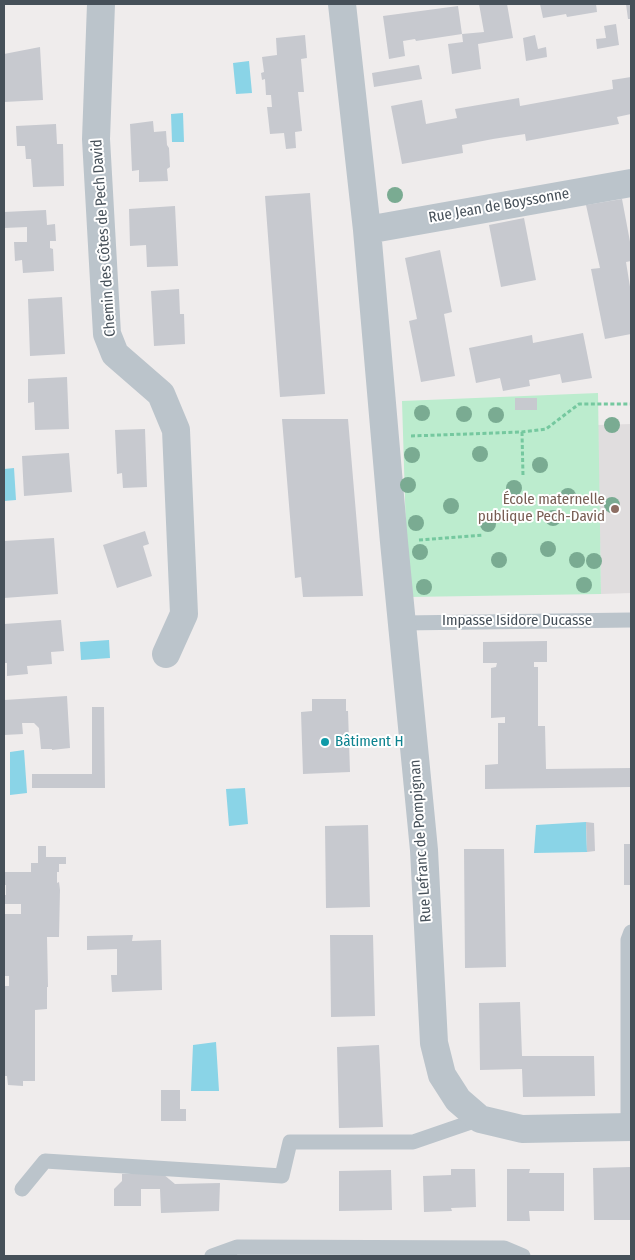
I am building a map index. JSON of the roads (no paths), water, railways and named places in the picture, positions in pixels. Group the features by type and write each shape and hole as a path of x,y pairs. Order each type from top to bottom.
{"street":[{"name":"Chemin des Côtes de Pech David","path":"101,4 96,139 107,334 115,354 162,394 176,430 184,614 166,654"},
{"path":"342,4 367,230"},
{"name":"Rue Jean de Boyssonne","path":"367,230 631,182"},
{"name":"Rue Lefranc de Pompignan","path":"367,230 384,436 424,850 434,1043 442,1076 458,1100 480,1120"},
{"path":"480,1120 522,1129 630,1127"}],"lane":[{"name":"Impasse Isidore Ducasse","path":"402,623 631,620"},
{"path":"630,1127 628,940 631,932"},
{"path":"22,1189 45,1161 282,1176 290,1142 413,1142 480,1120"},
{"path":"212,1256 237,1247 504,1248 523,1256"}],"water":[{"path":"249,61 252,93 236,94 233,63"},
{"path":"183,113 184,142 172,142 171,114"},
{"path":"14,468 16,500 4,501 4,469"},
{"path":"109,640 110,658 81,660 80,642"},
{"path":"24,750 27,793 10,795 10,752"},
{"path":"245,788 248,824 229,826 226,789"},
{"path":"586,822 587,852 534,853 536,825"},
{"path":"216,1042 219,1091 191,1091 193,1045"}],"place":[{"name":"École maternelle publique Pech-David","path":"615,509"},
{"name":"Bâtiment H","path":"325,742"}]}
